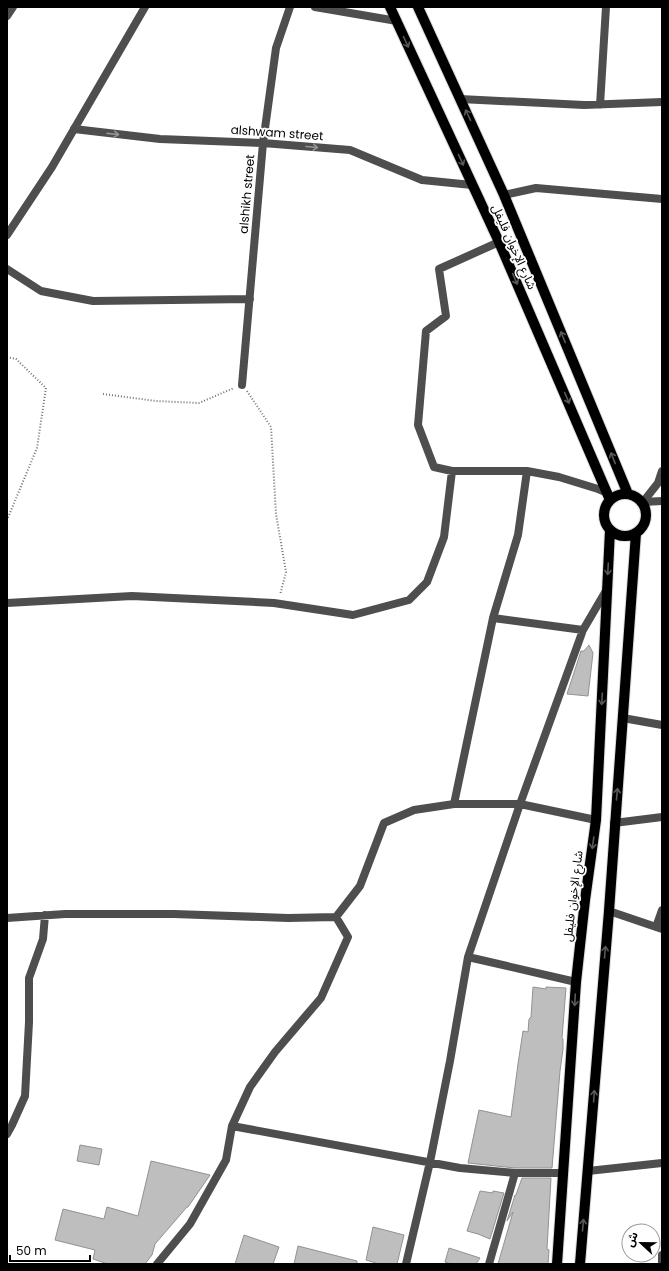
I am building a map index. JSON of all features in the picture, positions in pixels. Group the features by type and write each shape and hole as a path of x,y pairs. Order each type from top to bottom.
{"main road":[{"name":"شارع الإخوان فليفل","path":"390,7 499,242 609,497"},
{"name":"شارع الإخوان فليفل","path":"418,7 504,195 628,494"},
{"path":"628,494 639,498 643,502 646,519 644,525 636,533 630,536 623,536 616,534 606,525 604,512 609,497 628,494"},
{"name":"شارع الإخوان فليفل","path":"557,1264 576,982 596,820 610,530"},
{"path":"580,1264 636,533"}],"street":[{"path":"7,16 12,7"},
{"path":"8,234 52,167 145,7"},
{"name":"alshikh street","path":"242,385 264,143 276,48 290,7"},
{"path":"314,7 397,21"},
{"path":"600,105 606,7"},
{"path":"460,99 584,105 662,102"},
{"name":"alshwam street","path":"74,129 160,139 264,143 350,150 422,180 472,185"},
{"path":"504,195 536,188 662,199"},
{"path":"499,242 440,269 446,316 426,332 418,425 434,467 452,471 527,471 559,477 598,489 609,497"},
{"path":"7,269 41,291 92,301 250,299"},
{"path":"7,603 132,596 278,604 353,615 409,600 427,582 444,537 452,471"},
{"path":"454,804 493,618 518,535 527,471"},
{"path":"643,502 658,483 662,471"},
{"path":"643,502 662,501"},
{"path":"406,1264 430,1162 450,1061 468,957 520,804 583,630 607,588"},
{"path":"493,618 583,630"},
{"path":"623,718 662,725"},
{"path":"336,917 360,886 384,823 414,810 454,804 520,804 596,820"},
{"path":"614,823 662,817"},
{"path":"608,911 659,928 662,910"},
{"path":"7,918 65,914 174,914 288,918 336,917"},
{"path":"7,1134 25,1096 29,1022 29,978 44,939 45,915"},
{"path":"157,1264 190,1224 226,1160 232,1126 250,1087 275,1052 321,998 348,937 336,917"},
{"path":"468,957 576,982"},
{"path":"232,1126 460,1168 514,1173 562,1173"},
{"path":"588,1171 662,1163"},
{"path":"489,1264 514,1173"},
{"path":"662,1255 662,1264"}],"path":[{"path":"7,357 16,359 46,388 37,448 7,520"},
{"path":"103,394 156,401 199,402 242,385 271,427 276,514 286,572 278,604"}],"building":[{"path":"589,645 593,653 588,696 567,694 581,651 584,651"},
{"path":"533,987 546,989 546,987 566,988 562,1038 563,1049 552,1168 515,1168 468,1163 479,1110 511,1117 523,1031 528,1032 529,1019 531,1017"},
{"path":"80,1145 102,1149 99,1165 77,1161"},
{"path":"151,1161 210,1175 188,1207 155,1244 152,1255 145,1264 108,1264 93,1259 95,1250 55,1240 63,1209 104,1219 107,1207 138,1216"},
{"path":"522,1178 551,1178 547,1249 549,1250 548,1264 498,1264 513,1212 507,1221"},
{"path":"480,1191 504,1193 490,1239 467,1231"},
{"path":"373,1227 404,1235 397,1264 379,1264 366,1260"},
{"path":"244,1235 279,1247 273,1264 235,1264"},
{"path":"298,1246 357,1261 357,1264 294,1264"},
{"path":"449,1248 480,1258 476,1264 451,1264 445,1262"}]}
